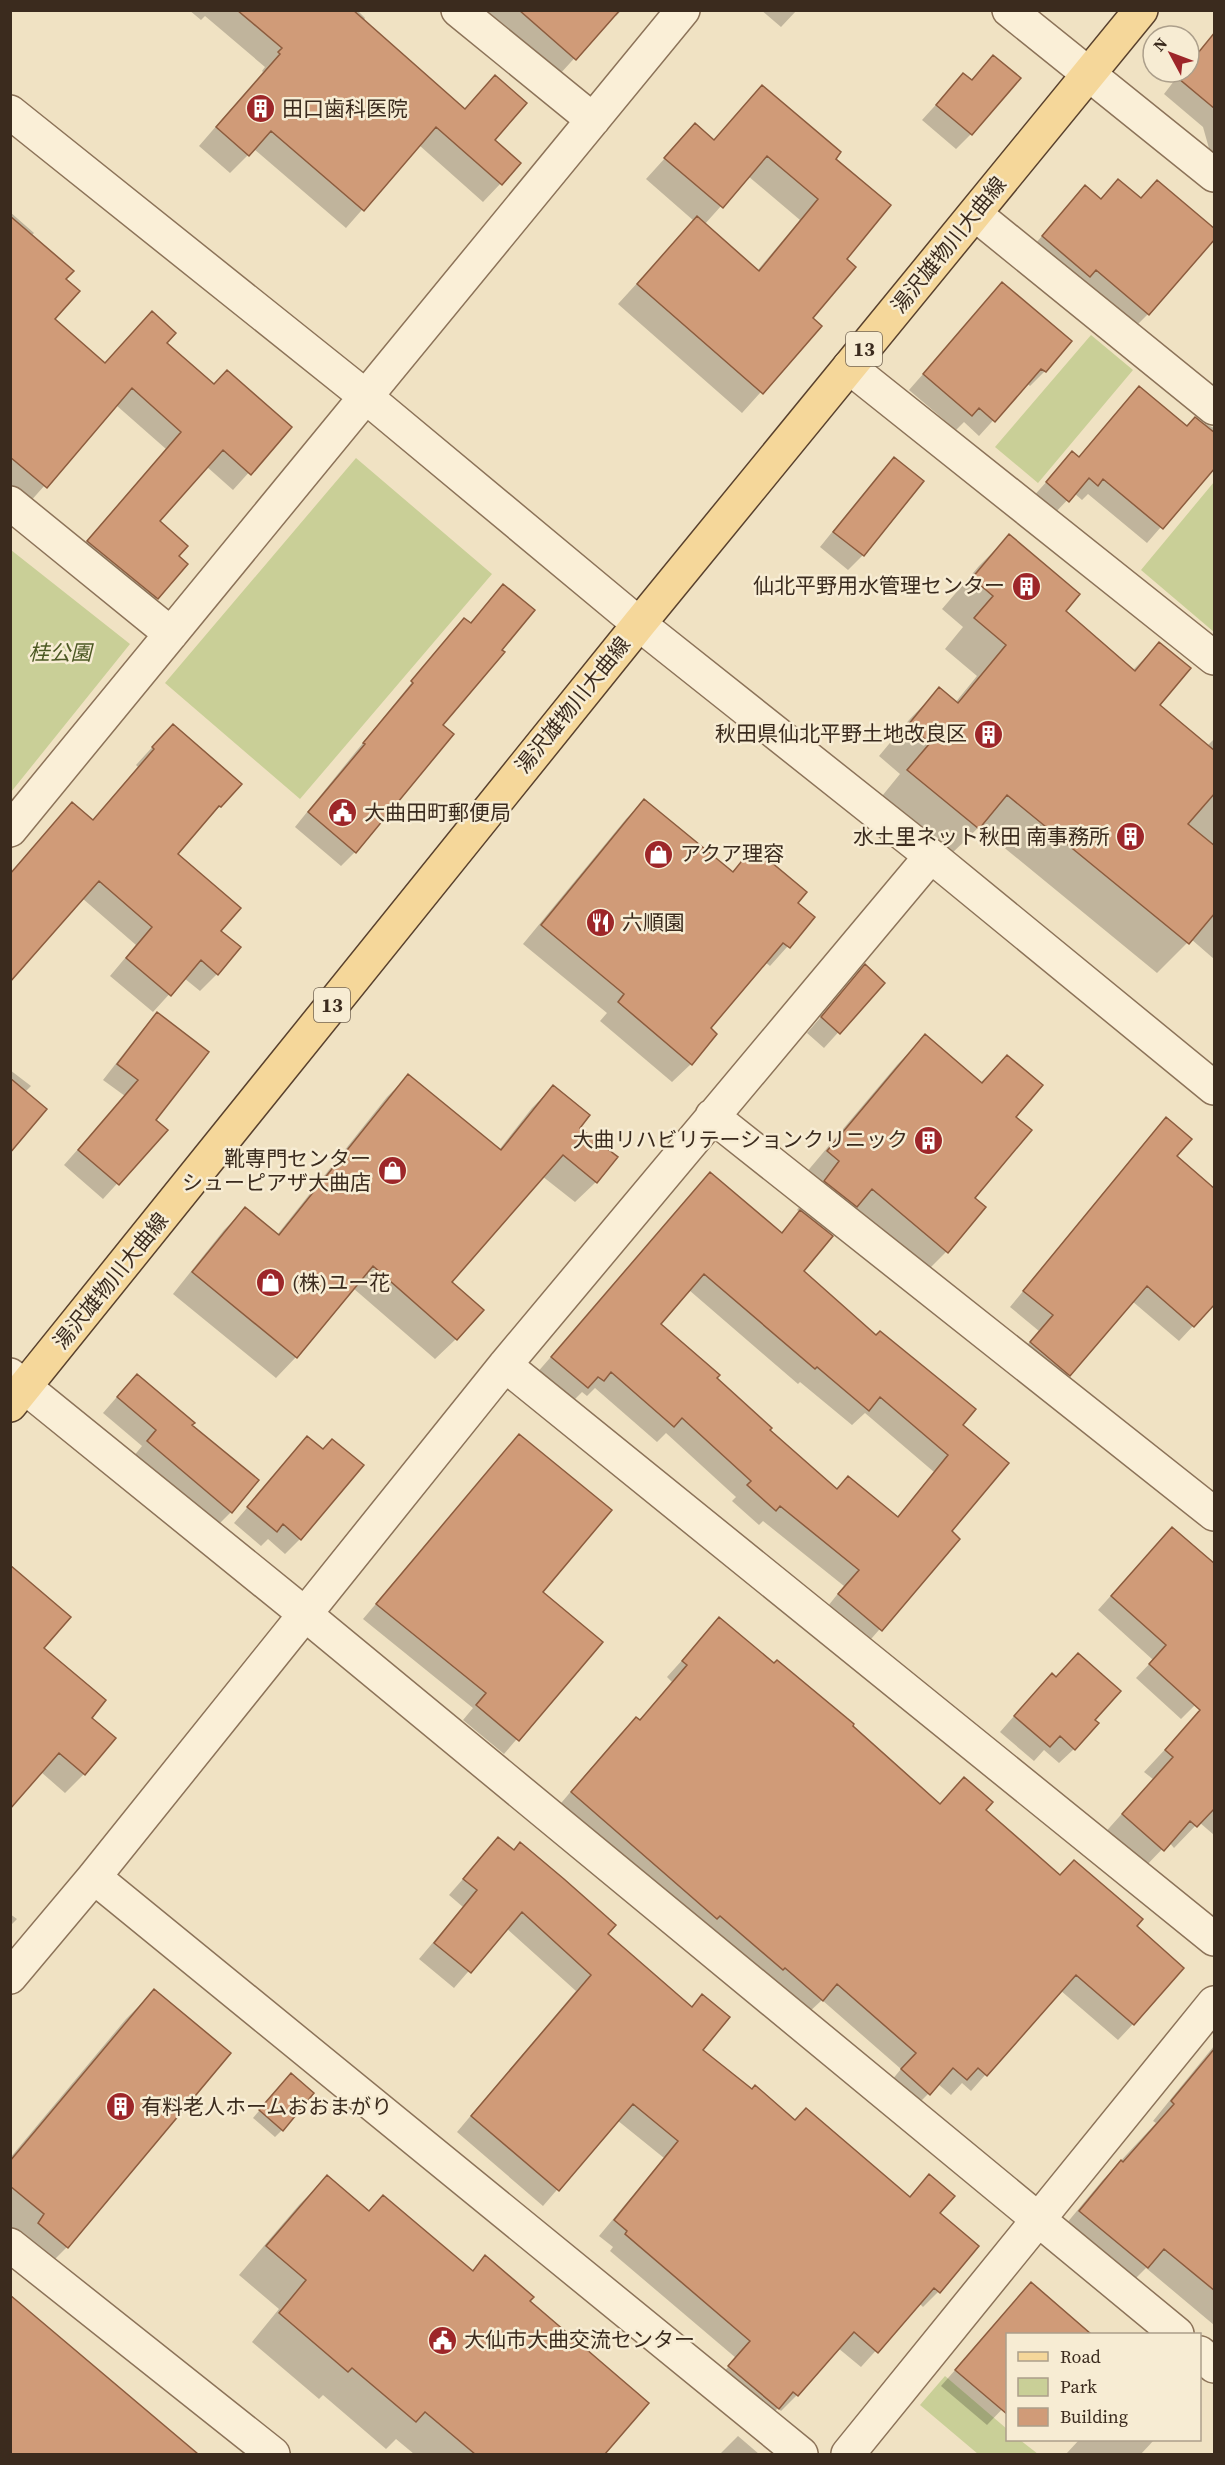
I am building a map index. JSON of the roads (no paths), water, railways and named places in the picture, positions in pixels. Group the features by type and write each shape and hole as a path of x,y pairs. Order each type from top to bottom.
{"main road":[{"name":"湯沢雄物川大曲線","path":"15,1389 1141,10"}],"street":[{"path":"458,10 593,120"},
{"path":"10,831 683,10"},
{"path":"1009,10 1215,176"},
{"path":"10,112 365,396 639,624 931,856 1215,1088"},
{"path":"975,214 1215,408"},
{"path":"849,367 1215,658"},
{"path":"10,502 171,634"},
{"path":"10,1977 306,1615 505,1365 931,856"},
{"path":"712,1116 1215,1514"},
{"path":"505,1365 1215,1939"},
{"path":"15,1389 306,1615 1176,2333"},
{"path":"94,1877 801,2454"},
{"path":"848,2454 1215,2003"},
{"path":"10,2245 273,2454"},
{"path":"1201,2354 1215,2366"}],"place":[{"name":"田口歯科医院","path":"261,109"},
{"name":"仙北平野用水管理センター","path":"1026,586"},
{"name":"秋田県仙北平野土地改良区","path":"988,734"},
{"name":"大曲田町郵便局","path":"343,813"},
{"name":"水土里ネット秋田 南事務所","path":"1131,837"},
{"name":"アクア理容","path":"659,854"},
{"name":"六順園","path":"601,923"},
{"name":"大曲リハビリテーションクリニック","path":"929,1140"},
{"name":"靴専門センター シューピアザ大曲店","path":"392,1171"},
{"name":"(株)ユー花","path":"271,1283"},
{"name":"有料老人ホームおおまがり","path":"120,2107"},
{"name":"大仙市大曲交流センター","path":"443,2340"}],"park label":[{"name":"桂公園","path":"60,653"}]}
